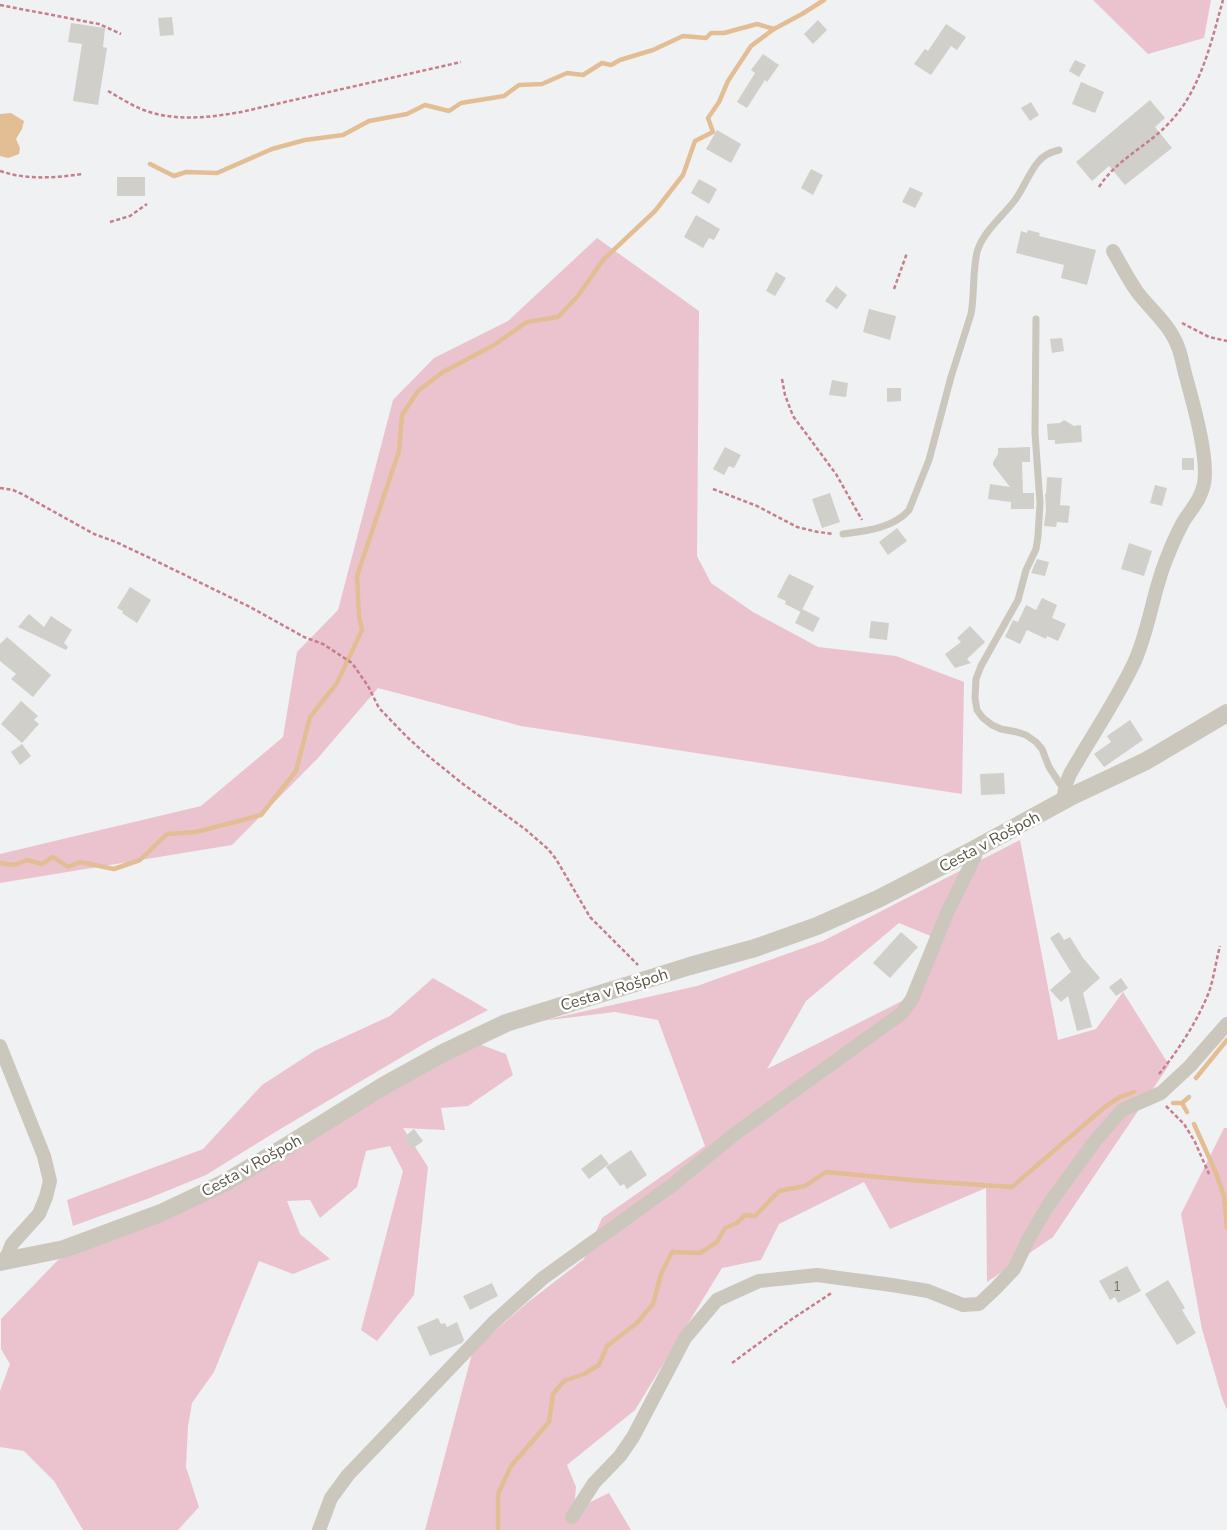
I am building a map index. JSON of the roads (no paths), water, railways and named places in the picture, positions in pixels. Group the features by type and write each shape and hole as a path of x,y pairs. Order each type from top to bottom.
{"street":[{"path":"1064,797 1070,774 1112,704 1134,662 1167,556 1183,522 1196,505 1204,485 1202,449 1178,347 1162,319 1138,292 1113,250"},
{"name":"Cesta v Rošpoh","path":"2,1261 64,1249 161,1213 226,1182 385,1085 443,1053 506,1024 561,1005 755,948 817,926 878,899 973,850 1064,797 1146,761 1227,713"},
{"path":"319,1530 331,1498 348,1474 493,1322 543,1278 671,1186 751,1122 902,1013 912,999 947,913 975,856 973,850"},
{"path":"572,1517 594,1483 620,1456 633,1437 685,1338 717,1300 758,1281 817,1275 928,1291 963,1305 979,1304 1014,1269 1049,1204 1122,1110 1159,1094 1190,1066 1227,1024"},
{"path":"0,1046 44,1156 50,1181 39,1214 12,1244 2,1261"}],"lane":[{"path":"843,534 885,526 904,516 913,503 929,460 951,377 974,304 978,250 990,230 1016,199 1033,168 1040,160 1059,150"},
{"path":"1036,319 1035,433 1040,512 1036,549 1026,570 1018,600 979,672 975,698 978,710 983,718 992,725 1001,730 1026,735 1036,742 1042,749 1049,768 1064,797"}],"waterway":[{"path":"0,863 14,865 27,860 42,864 53,857 68,867 80,862 114,869 140,860 167,834 196,832 261,815 296,771 310,717 337,683 362,630 359,616 357,576 399,451 402,415 418,391 443,372 494,345 527,322 558,317 577,297 603,260 655,211 683,175 695,141 713,132 708,118 719,102 728,81 751,46 774,29 824,0"},
{"path":"150,164 174,176 186,172 217,173 272,149 305,140 343,135 369,121 407,114 425,105 449,111 461,103 504,96 519,85 542,84 567,73 583,75 602,63 611,65 620,60 653,50 683,36 706,38 711,33 724,33 757,24 774,29"},
{"path":"1196,1078 1227,1040"},
{"path":"498,1530 498,1494 511,1466 549,1422 553,1394 564,1381 584,1374 599,1365 607,1346 637,1323 653,1304 661,1274 672,1252 700,1253 717,1242 725,1228 737,1223 745,1215 755,1216 779,1191 805,1186 826,1172 1012,1187 1106,1106 1120,1097 1134,1092"},
{"path":"1173,1103 1182,1103 1189,1097"},
{"path":"1182,1103 1187,1112"},
{"path":"1194,1124 1224,1196 1227,1228"}]}
